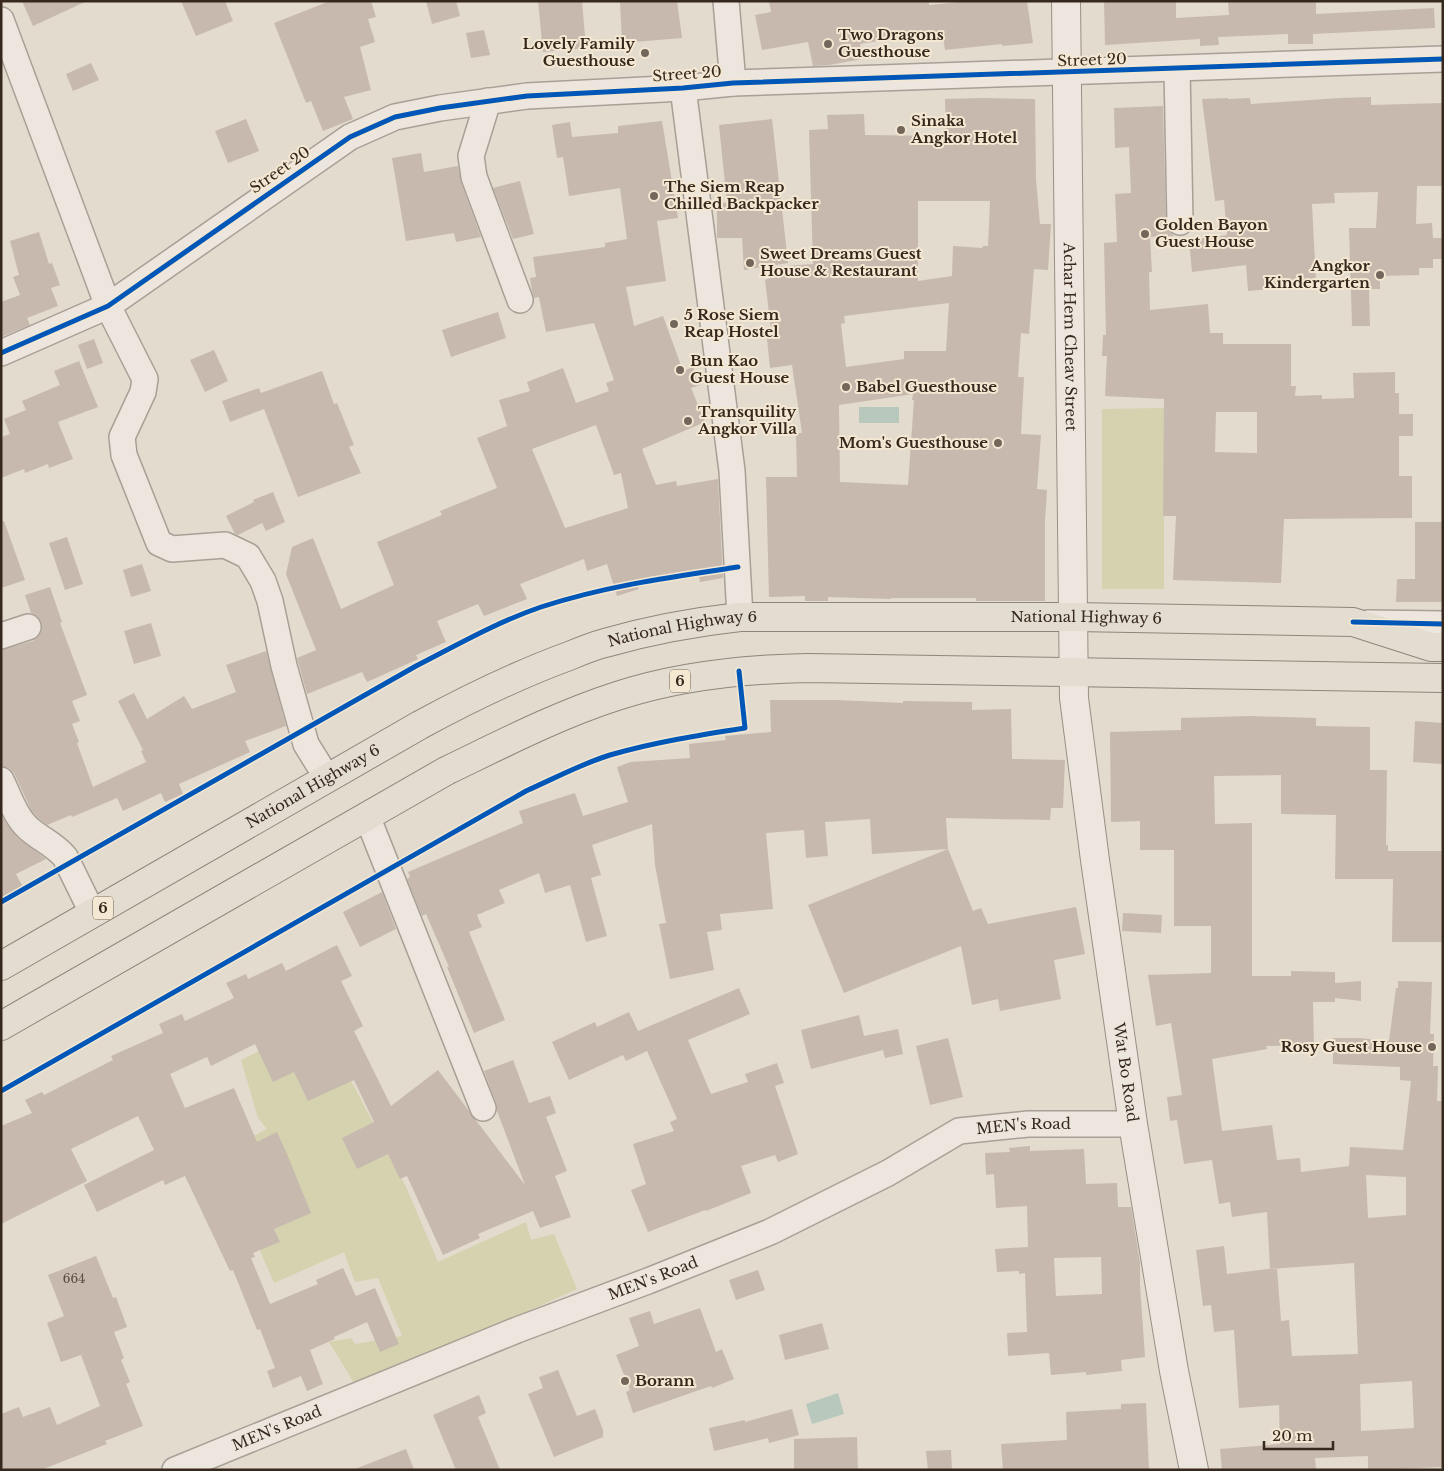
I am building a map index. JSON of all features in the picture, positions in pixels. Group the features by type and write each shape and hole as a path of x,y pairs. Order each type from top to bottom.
{"main road":[{"name":"National Highway 6","path":"1,966 476,694 539,667 603,643 654,630 740,617 1074,617 1353,622 1432,647 1443,647"},
{"name":"6","path":"1,1026 446,771 562,716 617,696 665,683 713,674 772,669 1443,678"}],"street":[{"path":"726,1 733,83"},
{"name":"Achar Hem Cheav Street","path":"1066,1 1074,617 1073,672"},
{"path":"1,20 108,306 145,379 142,392 122,437 124,455 159,543 172,549 225,545 248,556 263,581 270,601 284,666 306,744 327,778"},
{"name":"Street 20","path":"1,353 108,306 350,137 395,117 440,108 534,95 683,88 733,83 1443,60"},
{"path":"1177,69 1180,222"},
{"path":"683,88 732,471 740,617"},
{"path":"488,101 471,156 474,177 520,300"},
{"path":"1353,622 1443,624"},
{"path":"1,636 28,627"},
{"name":"Wat Bo Road","path":"1073,672 1074,698 1095,860 1133,1124 1174,1371 1194,1470"},
{"path":"1,780 22,822 32,832 58,849 65,857 93,914"},
{"path":"367,816 483,1108"},
{"name":"MEN's Road","path":"175,1470 517,1330 648,1281 770,1232 888,1173 959,1131 1028,1124 1133,1124"}],"shaded area":[{"path":"859,407 899,407 899,423 859,423"},
{"path":"1164,408 1164,589 1102,589 1102,409"},
{"path":"318,1022 355,1088 407,1189 438,1262 526,1222 531,1240 554,1234 577,1289 433,1354 356,1386 329,1342 351,1338 355,1344 402,1336 378,1278 355,1282 344,1252 274,1283 218,1154 267,1129 258,1118 241,1060"},
{"path":"838,1393 844,1414 812,1424 806,1404"}],"building":[{"path":"22,1 87,1 33,26"},
{"path":"181,1 225,1 233,21 196,36"},
{"path":"330,1 371,1 376,17 368,19 375,42 360,47 371,90 344,97 353,119 323,131 311,101 306,103 274,23"},
{"path":"426,1 456,1 460,16 432,24"},
{"path":"538,1 582,1 586,48 543,52"},
{"path":"620,1 677,1 682,38 622,43"},
{"path":"769,1 929,1 929,5 971,1 1027,1 1033,43 945,50 943,35 910,40 909,36 860,44 862,59 813,66 808,42 762,50 755,15 771,12"},
{"path":"1104,1 1176,1 1176,18 1229,15 1228,1 1316,1 1316,14 1434,8 1435,28 1313,34 1313,44 1288,44 1288,34 1218,37 1219,45 1200,46 1200,39 1105,45"},
{"path":"484,30 490,55 471,58 466,33"},
{"path":"91,63 99,80 73,91 66,74"},
{"path":"1371,97 1371,105 1443,103 1443,186 1417,186 1416,224 1432,223 1433,238 1443,238 1443,259 1433,259 1433,268 1419,268 1419,275 1380,276 1380,289 1369,289 1370,326 1352,326 1349,228 1376,228 1378,192 1334,193 1335,203 1312,204 1316,282 1272,285 1273,289 1248,291 1246,265 1192,272 1189,240 1227,235 1224,200 1215,201 1202,99 1250,98 1251,104"},
{"path":"945,99 1035,99 1036,180 1040,224 1051,224 1048,270 1034,269 1029,334 1021,333 1018,377 1024,377 1021,434 1041,435 1037,489 1047,490 1045,601 976,601 976,598 891,599 828,597 828,601 805,601 805,596 769,597 766,477 797,477 796,433 802,433 792,365 770,368 767,339 772,338 765,280 775,276 773,267 813,264 809,130 828,129 827,115 864,114 865,135 946,136","holes":["918,201 990,201 988,246 983,246 982,248 953,246 952,276 918,281","949,303 946,351 904,351 904,359 846,367 841,324 845,323 844,316","913,394 908,485 840,482 839,405"]},
{"path":"1163,106 1166,222 1168,229 1174,236 1150,237 1152,272 1149,272 1150,310 1208,304 1210,333 1223,333 1223,344 1291,344 1291,386 1296,386 1295,396 1322,395 1322,399 1354,398 1353,373 1395,372 1395,393 1399,393 1399,414 1413,414 1413,436 1399,436 1399,476 1412,476 1412,518 1284,519 1281,583 1173,580 1176,516 1163,516 1164,399 1105,396 1107,356 1102,356 1103,335 1106,335 1104,243 1117,242 1115,194 1131,193 1129,147 1115,148 1114,108","holes":["1216,412 1257,412 1257,453 1215,452"]},
{"path":"246,119 259,151 228,163 215,131"},
{"path":"772,119 788,263 744,270 742,238 717,238 717,202 727,203 719,125"},
{"path":"662,121 678,218 657,221 666,281 626,287 634,326 663,316 683,371 693,367 700,385 691,388 705,422 642,449 656,485 676,481 677,486 718,479 723,578 700,582 699,575 638,587 639,589 617,596 607,564 587,571 584,559 520,584 527,599 484,616 478,604 437,621 446,642 416,655 418,659 367,682 362,672 307,694 297,658 316,650 286,574 292,547 313,538 341,609 394,585 377,542 442,515 440,511 497,488 477,438 507,426 499,400 530,391 527,382 563,368 576,403 609,391 606,383 614,380 594,323 546,332 539,297 534,298 530,278 536,277 533,257 605,247 605,243 627,239 620,188 569,196 563,157 557,158 552,125 570,122 572,137 618,133 618,126","holes":["596,425 614,475 621,473 628,508 565,528 532,449"]},
{"path":"421,153 424,172 458,166 461,182 481,237 456,242 454,233 406,241 392,158"},
{"path":"520,181 534,234 513,239 493,188"},
{"path":"39,232 49,264 52,263 60,285 51,288 58,306 27,318 30,325 1,337 1,302 20,295 13,277 19,275 10,241"},
{"path":"498,312 506,338 451,357 442,330"},
{"path":"94,339 103,363 87,369 78,345"},
{"path":"214,350 228,381 205,392 190,360"},
{"path":"79,361 98,407 58,422 73,459 49,468 48,464 25,473 24,469 1,478 1,437 10,434 4,419 26,410 22,401 60,385 54,371"},
{"path":"322,371 334,404 337,403 354,445 349,447 361,473 298,497 264,409 230,422 222,401 259,388 261,393"},
{"path":"273,492 285,522 266,531 262,523 238,535 235,534 226,516 254,502 253,500"},
{"path":"1,521 4,521 25,580 1,588"},
{"path":"1415,522 1443,522 1443,602 1396,602 1397,579 1415,579"},
{"path":"67,537 83,584 65,590 49,543"},
{"path":"142,564 151,591 131,597 123,570"},
{"path":"50,587 62,622 60,623 87,695 72,701 80,721 72,724 93,787 146,762 141,751 143,750 118,701 134,693 147,719 184,696 192,709 236,692 226,665 266,651 286,726 245,741 250,752 179,784 183,794 165,802 161,793 123,811 117,798 72,817 71,815 47,825 31,810 14,773 9,768 1,766 1,650 33,641 39,636 42,629 41,622 38,617 31,613 25,595"},
{"path":"151,623 161,656 134,664 124,631"},
{"path":"770,700 903,703 903,701 972,702 972,710 1011,709 1012,759 1065,760 1063,808 1051,808 1050,820 946,818 948,849 872,854 870,819 825,822 828,856 806,858 804,830 766,833 773,909 720,914 722,930 707,932 714,970 670,979 659,924 666,923 655,865 652,824 592,845 601,875 591,878 607,936 586,942 570,885 545,893 539,873 499,890 505,903 477,915 482,927 469,932 505,1020 474,1033 447,967 449,967 426,914 422,916 407,879 410,877 408,872 523,823 519,811 575,793 583,816 628,802 617,767 631,762 690,758 689,744 726,740 725,736 771,732"},
{"path":"1250,716 1316,718 1316,726 1370,727 1370,770 1387,770 1386,845 1388,845 1388,851 1443,851 1443,942 1392,942 1393,879 1335,879 1336,815 1281,814 1281,775 1214,776 1215,824 1252,823 1252,976 1291,976 1291,971 1335,972 1335,983 1361,981 1361,1001 1335,998 1335,1002 1313,1002 1314,1045 1266,1046 1267,1049 1212,1059 1222,1131 1272,1125 1277,1160 1300,1158 1301,1172 1349,1166 1350,1147 1403,1150 1411,1081 1400,1080 1400,1067 1333,1064 1333,1038 1389,1041 1398,981 1432,982 1430,1034 1434,1034 1433,1066 1438,1066 1437,1101 1443,1101 1443,1467 1368,1470 1368,1456 1315,1458 1316,1470 1222,1470 1220,1449 1280,1444 1279,1405 1239,1408 1234,1330 1214,1332 1211,1305 1203,1306 1196,1250 1224,1246 1227,1274 1270,1269 1267,1212 1232,1217 1230,1202 1219,1204 1212,1160 1184,1164 1177,1120 1170,1121 1167,1097 1182,1095 1171,1023 1156,1026 1148,975 1211,973 1211,926 1174,926 1174,850 1140,850 1140,821 1111,822 1110,732 1181,730 1181,718","holes":["1366,1175 1406,1177 1406,1215 1368,1218","1354,1263 1358,1354 1292,1356 1289,1320 1281,1321 1277,1268","1412,1381 1414,1428 1361,1431 1360,1384"]},
{"path":"1415,721 1443,723 1443,764 1413,762"},
{"path":"1,815 18,838 46,859 16,874 25,891 1,903"},
{"path":"948,849 973,911 981,908 988,924 1076,907 1085,954 1054,960 1061,999 1000,1011 998,999 972,1005 961,946 844,993 808,905"},
{"path":"382,892 396,929 360,947 343,912"},
{"path":"1123,913 1162,915 1161,933 1122,931"},
{"path":"337,945 352,976 341,981 363,1026 354,1031 391,1106 438,1070 525,1185 484,1071 513,1060 529,1103 550,1096 556,1113 546,1117 567,1171 555,1176 571,1217 540,1228 533,1211 478,1234 480,1238 443,1255 407,1176 400,1179 388,1154 357,1169 342,1138 374,1122 354,1080 308,1101 294,1072 273,1082 255,1044 211,1066 207,1057 170,1074 185,1108 234,1088 257,1142 277,1132 287,1154 311,1213 274,1229 280,1242 253,1253 255,1257 251,1258 270,1304 318,1284 316,1280 343,1268 356,1296 375,1288 399,1344 380,1352 367,1322 310,1350 323,1384 307,1391 301,1376 273,1388 267,1371 275,1368 260,1329 257,1330 233,1270 230,1271 185,1176 165,1185 163,1180 97,1212 84,1185 154,1150 138,1116 71,1149 87,1181 1,1224 1,1126 32,1113 25,1100 42,1092 44,1095 113,1060 111,1056 163,1033 159,1024 182,1014 185,1021 234,998 226,983 246,974 248,979 282,963 286,971"},
{"path":"739,988 750,1014 688,1040 711,1094 748,1082 745,1074 777,1063 784,1083 775,1086 798,1154 778,1162 775,1155 741,1166 751,1193 648,1232 631,1190 646,1184 633,1144 674,1131 670,1122 677,1119 647,1051 626,1061 623,1055 569,1080 552,1042 595,1022 597,1027 629,1012 638,1031"},
{"path":"859,1015 864,1036 898,1029 903,1054 885,1058 883,1050 811,1069 801,1030"},
{"path":"948,1038 963,1097 930,1105 916,1046"},
{"path":"1030,1146 1030,1151 1084,1149 1086,1184 1117,1183 1118,1207 1131,1207 1140,1263 1145,1357 1121,1360 1122,1371 1086,1375 1086,1372 1051,1375 1049,1353 1008,1356 1007,1333 1027,1332 1025,1273 1019,1274 1019,1271 997,1272 995,1249 1028,1247 1027,1206 996,1208 994,1174 986,1175 985,1153 1010,1152 1009,1148","holes":["1101,1257 1102,1294 1056,1296 1054,1258"]},
{"path":"96,1256 113,1298 116,1297 127,1327 114,1332 124,1358 121,1360 130,1382 126,1384 143,1426 105,1441 107,1444 41,1470 1,1470 1,1414 19,1407 23,1417 50,1407 57,1425 100,1406 81,1355 61,1362 47,1323 64,1316 48,1275"},
{"path":"758,1270 765,1290 736,1300 729,1280"},
{"path":"700,1308 716,1352 722,1349 734,1379 712,1388 711,1386 633,1413 626,1392 630,1390 616,1355 639,1346 629,1318 650,1311 654,1324"},
{"path":"822,1323 829,1349 785,1360 779,1335"},
{"path":"558,1370 577,1416 595,1409 603,1430 603,1437 554,1457 528,1394 543,1388 539,1377"},
{"path":"479,1395 486,1413 478,1417 500,1470 456,1470 433,1415"},
{"path":"1146,1403 1149,1470 1003,1470 1001,1444 1067,1440 1066,1412 1121,1409 1121,1404"},
{"path":"792,1409 799,1435 769,1443 768,1438 714,1451 709,1428 745,1420 745,1422"},
{"path":"857,1437 858,1470 794,1470 794,1439"},
{"path":"406,1449 414,1470 355,1470 355,1469"},
{"path":"951,1450 952,1470 928,1470 926,1451"}],"cycle path":[{"path":"1,353 108,306 350,137 395,117 440,108 527,96 683,88 733,83 1443,59"},
{"path":"1,902 416,666 493,627 541,607 589,593 738,567"},
{"path":"1353,622 1443,624"},
{"path":"1,1091 526,791 578,767 627,750 745,728 739,671"}],"place":[{"name":"Two Dragons Guesthouse","path":"828,44"},
{"name":"Lovely Family Guesthouse","path":"645,53"},
{"name":"Sinaka Angkor Hotel","path":"901,130"},
{"name":"The Siem Reap Chilled Backpacker","path":"654,196"},
{"name":"Golden Bayon Guest House","path":"1145,234"},
{"name":"Sweet Dreams Guest House & Restaurant","path":"750,263"},
{"name":"Angkor Kindergarten","path":"1380,275"},
{"name":"5 Rose Siem Reap Hostel","path":"674,324"},
{"name":"Bun Kao Guest House","path":"680,370"},
{"name":"Babel Guesthouse","path":"846,387"},
{"name":"Transquility Angkor Villa","path":"688,421"},
{"name":"Mom's Guesthouse","path":"998,443"},
{"name":"Rosy Guest House","path":"1432,1047"},
{"name":"Borann","path":"625,1381"}]}
